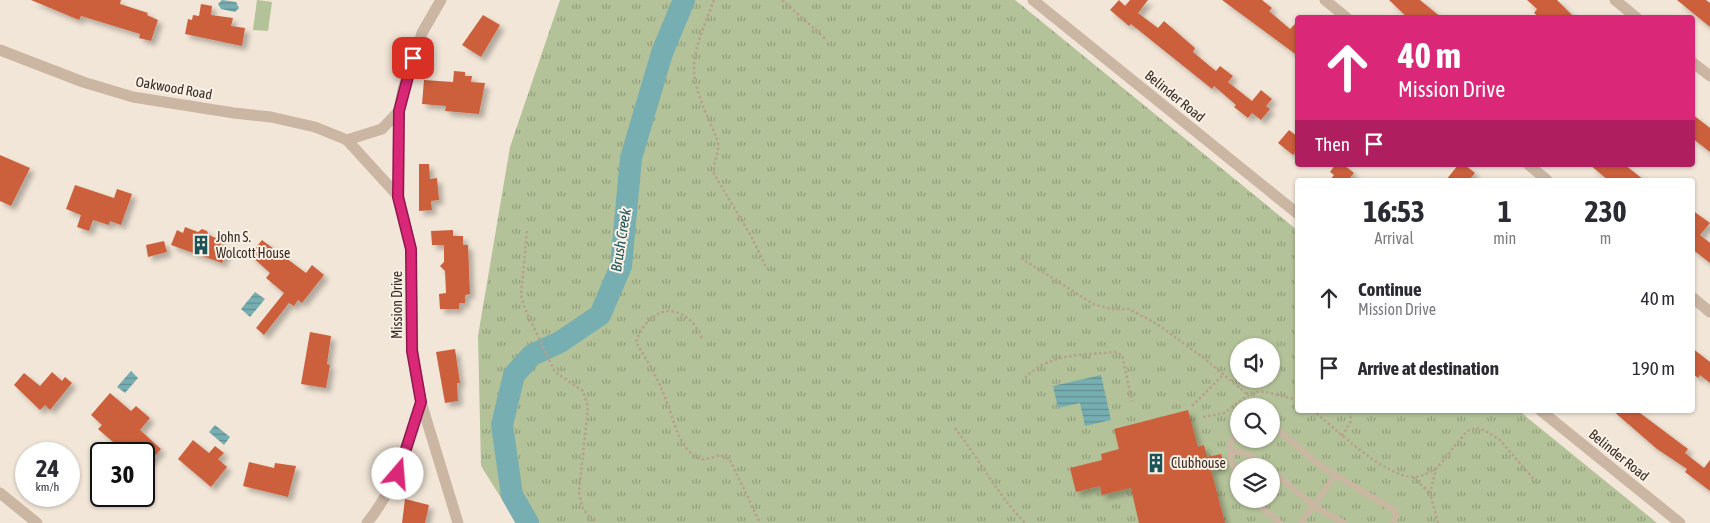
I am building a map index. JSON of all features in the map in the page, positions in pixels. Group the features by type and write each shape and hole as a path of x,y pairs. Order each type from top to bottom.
{"street":[{"name":"Mission Drive","path":"441,0 422,33 399,111 398,197 411,249 412,351 421,402 458,523"},
{"name":"Belinder Road","path":"1034,0 1295,212"},
{"path":"1325,0 1343,15"},
{"path":"1615,0 1633,15"},
{"name":"Oakwood Road","path":"0,50 83,82 133,97 294,121 347,140 398,197"},
{"path":"1695,64 1710,76"},
{"path":"347,140 382,129 399,111"},
{"path":"1531,167 1545,178"},
{"path":"1695,300 1710,312"},
{"path":"367,523 387,496 398,474 421,402"},
{"name":"Belinder Road","path":"1544,413 1680,523"},
{"path":"0,493 37,523"}],"lane":[{"path":"1280,431 1335,476 1394,510 1396,517 1394,523"},
{"path":"1230,448 1231,458"},
{"path":"1230,451 1248,454 1254,458"},
{"path":"1301,523 1335,476"},
{"path":"1280,478 1314,506 1344,523"},
{"path":"1262,508 1280,523"}],"path":[{"path":"714,0 700,39 694,71 698,91 718,142 719,150 713,163 714,174 751,236 766,266"},
{"path":"782,0 827,40"},
{"path":"526,231 521,295 529,317 555,372 584,391 588,407 579,492 582,507 594,523"},
{"path":"1021,258 1093,304 1111,309 1129,309 1157,324 1248,395"},
{"path":"702,338 693,322 680,314 665,310 652,316 641,328 636,342 651,367 666,400 678,436 696,458 703,460 721,454 730,460 760,523"},
{"path":"1025,378 1034,369 1052,360 1115,352 1122,355 1132,401"},
{"path":"1192,406 1223,375"},
{"path":"1203,417 1224,413 1248,395 1266,392 1295,399"},
{"path":"1316,413 1342,436 1386,467 1413,477 1430,493"},
{"path":"1342,436 1351,420 1350,413"},
{"path":"955,428 975,454 998,493 1025,523"},
{"path":"1413,477 1424,475 1436,468 1468,431 1475,428 1484,430 1500,440 1536,482"},
{"path":"1436,468 1430,493 1438,523"}],"green space":[{"path":"257,0 272,2 268,31 253,30"},
{"path":"560,0 1015,0 1295,228 1295,413 1522,413 1657,523 517,523 481,466 478,336 510,147"}],"water":[{"path":"222,0 236,2 239,8 235,12 221,9 218,4"},
{"path":"255,292 265,299 250,317 241,309"},
{"path":"131,371 138,378 125,393 117,387"},
{"path":"1101,375 1111,420 1085,426 1080,403 1058,408 1053,386"},
{"path":"215,425 230,437 224,445 209,432"}],"building":[{"path":"31,0 121,0 120,4 148,13 147,15 158,20 151,41 139,38 140,34 81,16 79,20"},
{"path":"1119,0 1125,6 1130,0 1148,0 1138,13 1158,28 1164,21 1195,48 1193,52 1216,71 1220,66 1233,76 1228,82 1252,101 1261,90 1272,99 1266,106 1270,109 1261,120 1252,113 1248,118 1234,107 1236,105 1214,86 1212,89 1131,24 1129,26 1110,10"},
{"path":"1222,0 1262,0 1272,8 1269,11 1290,29 1295,24 1295,54"},
{"path":"1389,0 1420,0 1438,15 1405,15"},
{"path":"1527,0 1557,0 1572,15 1536,15 1534,13 1537,9"},
{"path":"1677,0 1706,0 1710,3 1710,27"},
{"path":"201,4 212,6 211,15 233,18 231,26 245,28 242,46 185,34 188,19 192,20 193,15 199,16"},
{"path":"483,15 500,25 481,57 462,45"},
{"path":"454,71 465,72 465,76 472,76 471,82 485,83 479,114 445,111 446,106 422,104 424,80 453,82"},
{"path":"1695,116 1710,128 1710,152 1695,140"},
{"path":"1289,130 1295,135 1295,153 1293,155 1278,143"},
{"path":"0,155 30,168 11,206 0,201"},
{"path":"419,164 429,164 430,179 437,178 439,200 431,201 432,210 419,211"},
{"path":"1334,167 1346,167 1354,173 1350,178 1332,178 1334,175 1330,172"},
{"path":"1456,167 1468,167 1475,173 1471,178 1448,178"},
{"path":"1592,167 1628,167 1641,178 1606,178"},
{"path":"75,185 114,198 117,189 132,194 121,225 110,221 109,225 93,220 89,231 77,227 81,215 66,209"},
{"path":"1695,212 1710,223 1700,235 1710,243 1710,263 1695,251"},
{"name":"John S. Wolcott House","path":"185,227 198,232 202,229 207,231 209,235 222,241 220,244 228,248 222,263 171,245 177,230 183,233"},
{"path":"453,230 453,236 463,236 463,245 468,245 470,294 465,295 465,303 459,303 459,309 440,309 439,294 446,293 445,271 440,266 444,262 444,245 432,245 431,231"},
{"path":"262,240 306,273 312,265 324,275 302,303 298,300 294,306 289,303 264,335 256,328 284,293 266,278 270,273 250,255"},
{"path":"164,241 167,252 148,257 146,245"},
{"path":"310,332 331,336 327,364 330,365 326,388 301,384"},
{"path":"455,349 460,383 457,383 458,401 445,403 436,352"},
{"path":"1695,350 1710,362 1710,383 1700,375 1698,378 1695,376"},
{"path":"52,372 62,381 65,377 72,383 50,410 45,405 40,410 14,385 24,373 40,386"},
{"path":"110,393 131,411 136,406 150,418 140,430 153,442 113,442 98,429 102,425 91,415"},
{"name":"Clubhouse","path":"1188,410 1198,447 1204,445 1207,457 1221,454 1225,466 1211,470 1225,523 1139,523 1131,488 1102,495 1100,486 1076,492 1070,468 1102,460 1101,454 1119,449 1114,429"},
{"path":"1615,413 1640,413 1688,449 1685,453 1704,468 1710,460 1710,491 1685,472 1687,469 1657,449"},
{"path":"193,440 209,453 215,446 224,453 218,459 227,467 211,487 178,459"},
{"path":"155,444 161,449 155,456"},
{"path":"249,462 274,468 275,463 296,466 288,497 243,486"},
{"path":"405,499 429,505 425,523 402,523"}],"waterway":[{"name":"Brush Creek","path":"528,523 512,495 502,425 514,375 532,355 560,342 600,315 621,266 631,158 662,53 684,0"}],"place":[{"name":"John S. Wolcott House","path":"201,245"},
{"name":"Clubhouse","path":"1156,463"}],"route":[{"path":"398,474 421,402 412,351 413,272 411,249 398,197 399,111 413,58"}]}
